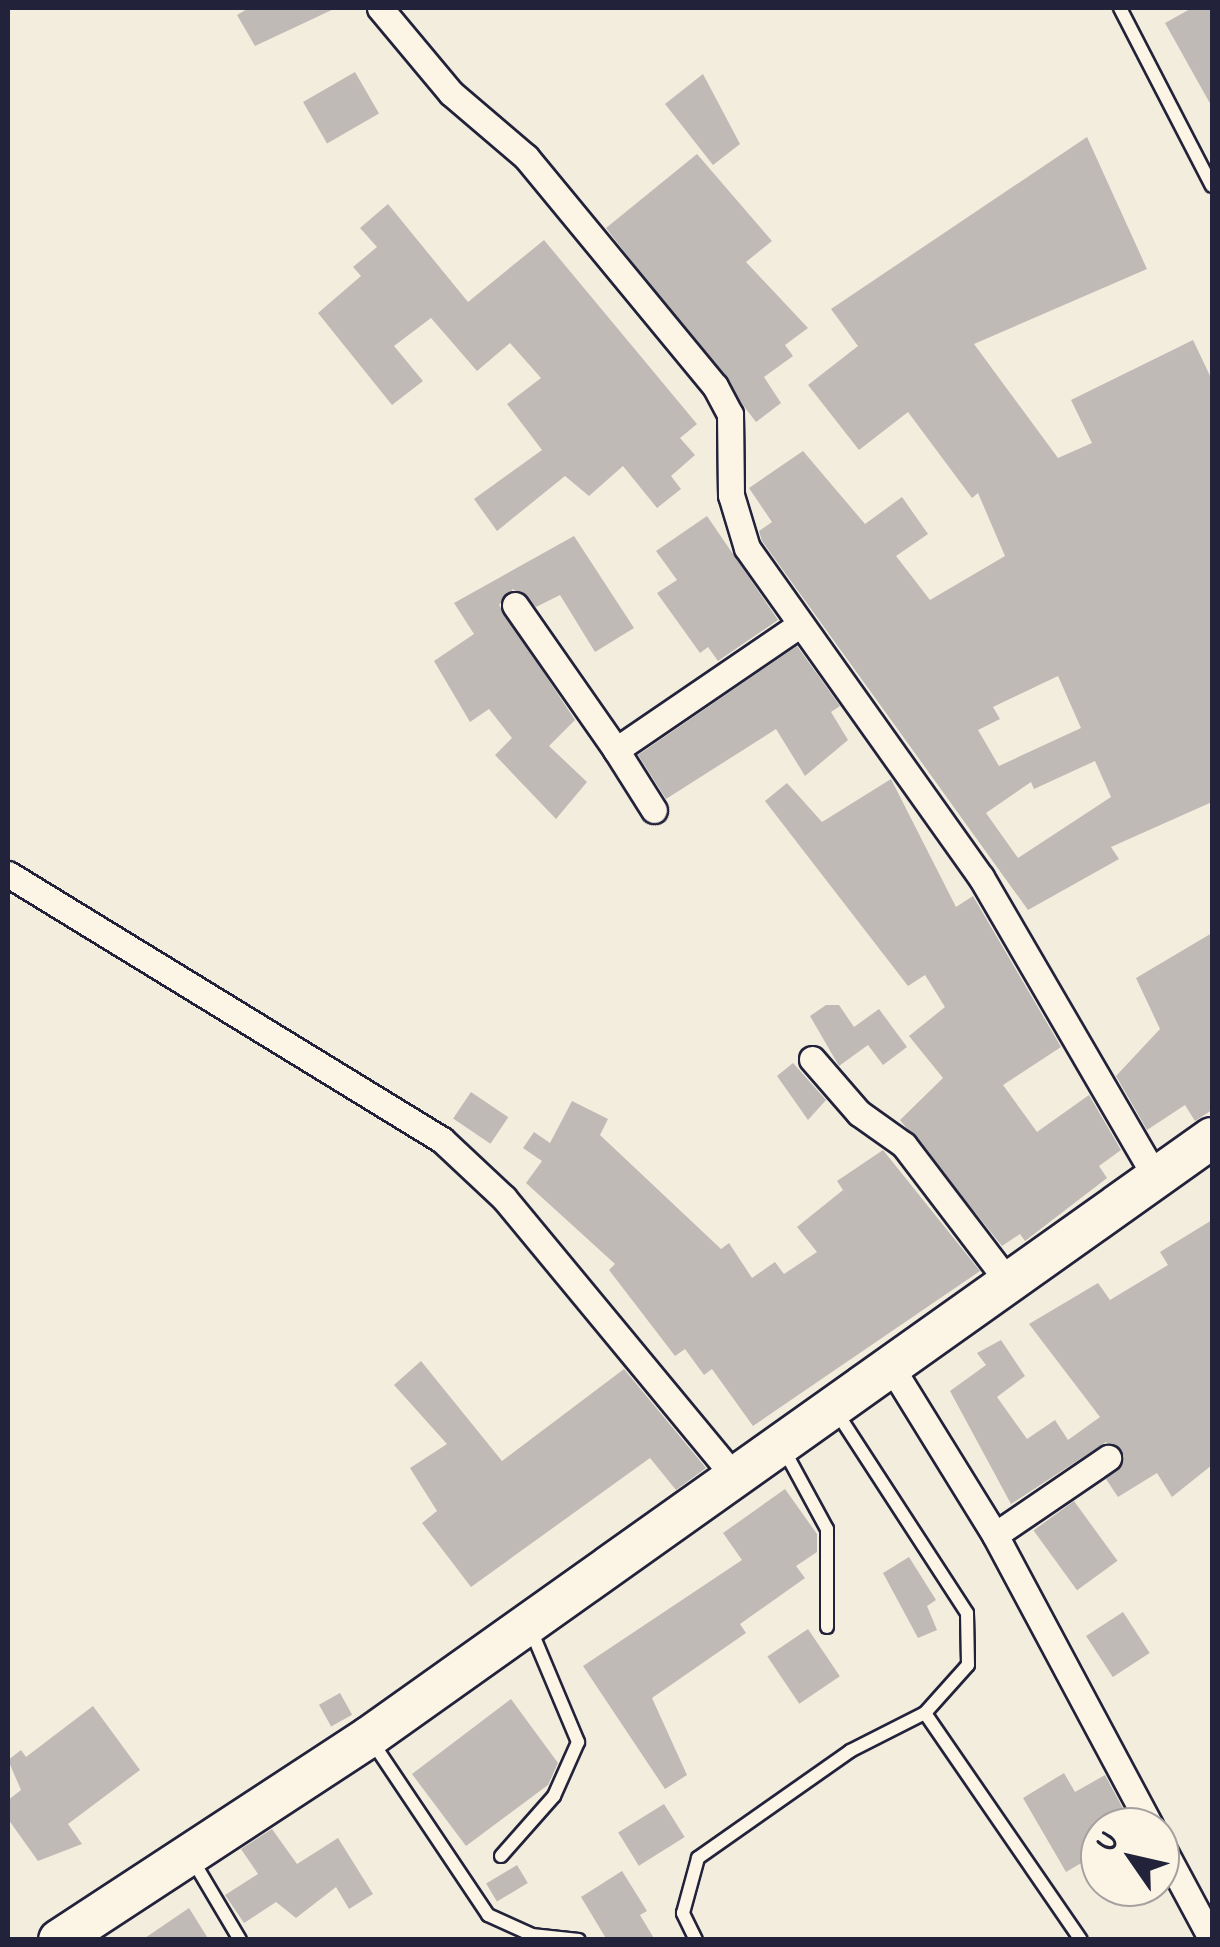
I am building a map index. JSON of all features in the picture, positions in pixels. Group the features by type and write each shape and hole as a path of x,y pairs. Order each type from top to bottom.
{"main road":[{"path":"58,1940 191,1857 369,1736 1212,1138"}],"street":[{"path":"380,8 451,92 526,157 715,386 730,414 738,525 798,626 981,877 1155,1176"},
{"path":"516,606 654,810"},
{"path":"616,750 798,626"},
{"path":"8,874 442,1140 504,1198 733,1475"},
{"path":"812,1059 859,1113 904,1146 1007,1280"},
{"path":"890,1364 995,1535 1141,1807"},
{"path":"995,1535 1108,1458"},
{"path":"1180,1880 1212,1940"}],"lane":[{"path":"1120,8 1212,186"},
{"path":"696,1940 683,1913 698,1858 850,1751 925,1713 968,1666 967,1613 832,1405"},
{"path":"780,1442 828,1529 827,1628"},
{"path":"500,1856 554,1796 578,1742 527,1622"},
{"path":"925,1713 1081,1940"},
{"path":"369,1736 488,1915 532,1935 580,1940"},
{"path":"191,1857 240,1940"}],"building":[{"path":"249,8 336,8 255,46 237,15"},
{"path":"1192,8 1212,8 1212,107 1165,23"},
{"path":"355,72 379,114 327,144 303,102"},
{"path":"703,74 740,144 713,165 665,104"},
{"path":"1087,137 1147,269 974,344 1058,458 1092,443 1071,400 1193,340 1212,380 1212,802 1111,847 1119,859 1028,910 762,541 759,531 772,522 749,488 803,451 865,524 902,497 928,534 896,556 930,600 1005,556 978,493 972,498 908,412 859,450 808,385 858,346 831,309","holes":["1058,676 1081,728 999,766 978,730 1000,719 993,707","1095,761 1111,797 1018,858 986,813 1031,782 1034,789"]},
{"path":"697,154 772,241 746,262 808,328 785,345 793,356 764,377 781,403 756,422 606,228"},
{"path":"388,204 468,302 544,240 697,424 680,438 695,455 671,476 681,489 657,508 623,466 589,496 565,476 497,531 474,499 542,450 507,404 541,378 510,343 477,371 431,318 394,346 423,381 392,405 318,313 361,276 353,267 377,247 360,228"},
{"path":"707,516 778,620 718,661 708,647 700,653 657,593 677,580 656,551"},
{"path":"574,536 634,628 595,652 560,595 536,607 513,589 499,605 575,720 549,746 587,782 556,819 495,755 512,738 489,709 470,722 434,661 474,634 454,603"},
{"path":"797,646 840,706 831,712 848,740 805,776 776,729 666,799 638,755"},
{"path":"891,779 956,907 973,896 1061,1047 1003,1085 1037,1132 1089,1095 1121,1150 1099,1166 1107,1178 1025,1241 1020,1234 1002,1246 900,1120 943,1078 909,1036 945,1007 925,975 908,986 765,801 787,783 822,822"},
{"path":"1212,933 1212,1110 1195,1121 1185,1105 1147,1130 1116,1076 1160,1029 1136,978"},
{"path":"826,1005 839,1005 854,1027 879,1009 907,1047 883,1065 868,1045 839,1066 810,1016"},
{"path":"793,1063 826,1100 808,1120 777,1076"},
{"path":"471,1092 508,1117 490,1144 453,1119"},
{"path":"572,1101 608,1119 600,1135 721,1249 729,1243 752,1278 775,1262 784,1274 817,1252 797,1227 843,1190 837,1181 883,1150 980,1271 753,1426 712,1369 704,1375 685,1349 675,1356 609,1270 615,1264 526,1183 542,1161 523,1148 534,1132 550,1143"},
{"path":"1212,1220 1212,1465 1172,1497 1157,1473 1118,1497 1106,1479 1124,1456 1106,1442 1011,1504 950,1391 986,1365 977,1353 1001,1340 1025,1376 997,1397 1027,1439 1055,1420 1068,1440 1100,1417 1029,1324 1098,1283 1110,1300 1168,1265 1160,1252"},
{"path":"421,1361 502,1461 624,1369 706,1468 676,1490 650,1458 471,1587 422,1523 437,1511 410,1468 447,1444 394,1385"},
{"path":"785,1489 817,1534 817,1552 796,1566 805,1578 740,1624 746,1633 652,1698 687,1775 665,1789 583,1666 742,1560 723,1533"},
{"path":"1074,1501 1117,1561 1077,1590 1034,1530"},
{"path":"909,1557 936,1600 927,1606 937,1630 918,1638 883,1573"},
{"path":"1123,1612 1150,1653 1113,1677 1086,1636"},
{"path":"808,1629 840,1676 799,1704 767,1656"},
{"path":"340,1693 352,1715 331,1727 319,1705"},
{"path":"511,1699 558,1763 548,1785 466,1846 412,1774"},
{"path":"93,1706 140,1770 68,1824 82,1844 38,1861 8,1819 8,1800 21,1790 8,1760 21,1750 26,1757"},
{"path":"1064,1773 1075,1792 1105,1775 1122,1807 1080,1807 1080,1864 1066,1872 1023,1798"},
{"path":"664,1804 685,1837 639,1866 618,1833"},
{"path":"272,1829 297,1864 338,1838 373,1894 349,1909 336,1887 296,1918 276,1902 244,1923 225,1895 258,1874 241,1849"},
{"path":"517,1865 528,1883 497,1902 486,1884"},
{"path":"622,1871 647,1911 640,1915 655,1940 607,1940 581,1897"},
{"path":"189,1908 209,1940 142,1940"}]}
